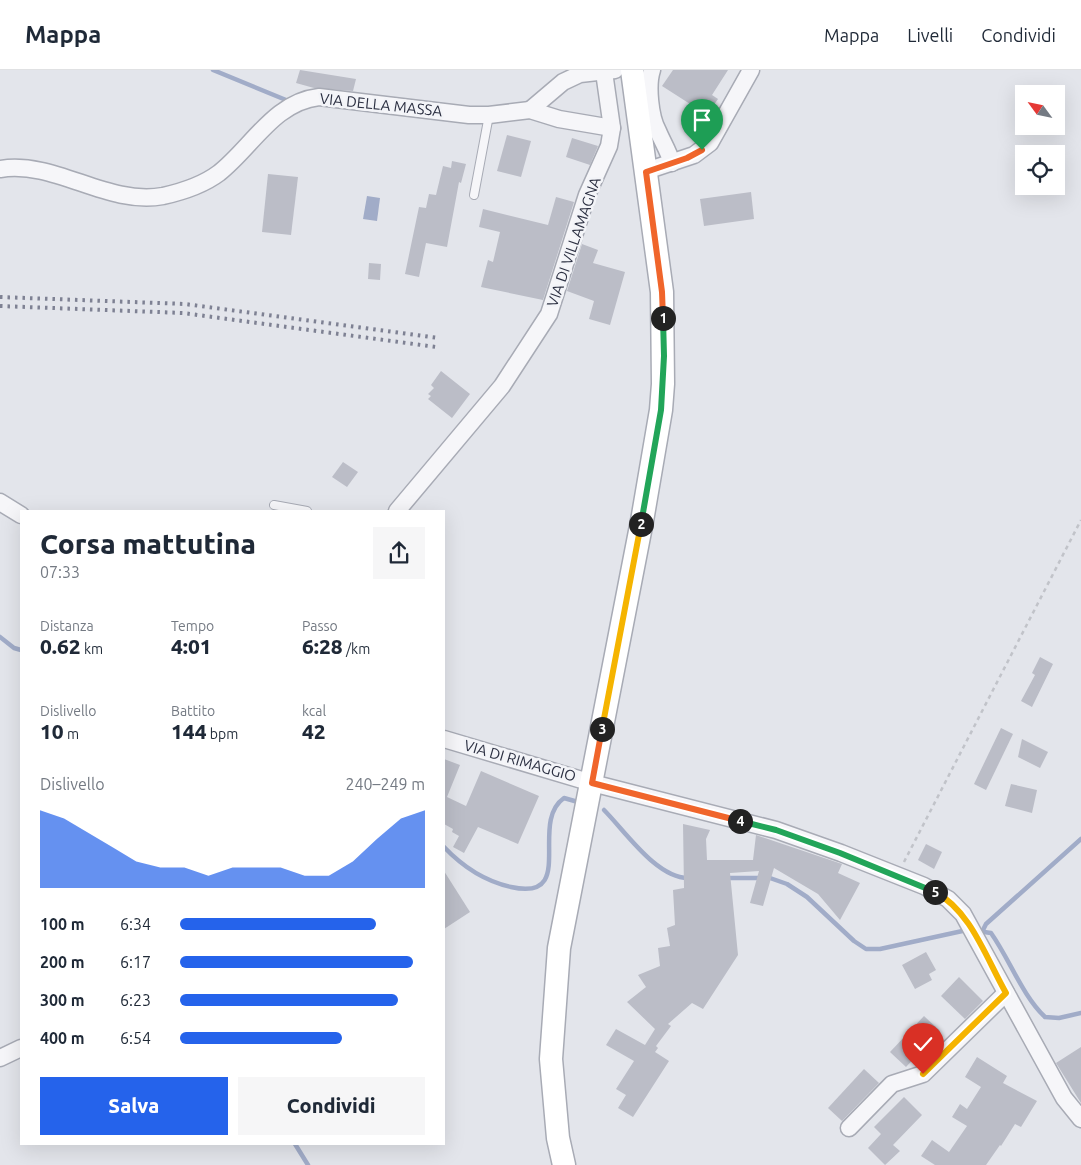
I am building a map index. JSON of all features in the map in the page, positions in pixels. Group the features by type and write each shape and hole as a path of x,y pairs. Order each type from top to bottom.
{"main road":[{"path":"564,1165 553,1084 553,1014 559,948 661,410 664,356 662,292 632,70"}],"street":[{"path":"652,70 652,110 657,131 665,141 672,163"},
{"path":"646,172 694,155 710,143 750,70"},
{"path":"530,110 563,82 580,74 609,71"},
{"name":"VIA DI VILLAMAGNA","path":"398,510 502,386 549,314 587,195 609,146 612,128 609,71"},
{"name":"VIA DELLA MASSA","path":"0,169 27,168 122,195 162,196 212,178 234,160 274,118 307,98 331,97 458,114 489,115 530,110 558,119 612,128"},
{"path":"0,502 20,514"},
{"name":"VIA DI RIMAGGIO","path":"445,739 591,787 776,830 924,886 948,899 962,914 1064,1098 1081,1119"},
{"path":"849,1128 892,1084 923,1074 1006,993"},
{"path":"0,1058 20,1048"}],"lane":[{"path":"474,195 489,115"},
{"path":"274,505 302,510"}],"path":[{"path":"897,877 1081,520"}],"water":[{"path":"367,196 380,198 377,221 363,219"}],"building":[{"path":"300,70 356,79 353,91 314,88 296,83"},
{"path":"673,70 728,70 712,95 718,99 711,109 705,105 701,111 662,86"},
{"path":"507,135 531,141 521,177 497,171"},
{"path":"572,138 598,146 590,165 566,157"},
{"path":"452,161 466,164 461,183 459,182 447,247 426,243 419,277 405,274 419,207 426,208 429,194 436,195 443,166 451,168"},
{"path":"268,174 298,177 291,235 262,232"},
{"path":"751,192 754,219 704,226 700,199"},
{"path":"556,197 574,202 543,300 481,287 488,260 493,262 500,232 479,227 483,209 548,225"},
{"path":"582,244 598,250 593,263 625,272 610,325 589,319 594,301 567,291"},
{"path":"369,263 381,264 380,280 368,279"},
{"path":"441,371 470,394 452,418 428,399 431,396 428,394 434,388 431,385"},
{"path":"343,462 358,472 347,487 332,477"},
{"path":"1040,657 1053,664 1032,707 1021,701 1035,675 1032,673"},
{"path":"1001,728 1013,734 986,790 974,784"},
{"path":"1022,739 1048,752 1040,768 1018,757"},
{"path":"445,759 460,765 447,797 466,806 481,771 539,796 518,844 478,827 464,853 453,847 459,836 452,832 453,829 445,825"},
{"path":"1011,784 1037,790 1032,813 1005,806"},
{"path":"683,824 710,830 706,839 707,860 753,860 756,835 842,864 838,873 860,883 840,920 818,894 774,868 763,906 750,903 759,871 730,873 738,955 703,1009 692,1003 668,1024 671,1026 656,1046 658,1048 655,1052 669,1061 633,1117 618,1108 626,1095 616,1089 634,1061 606,1045 616,1029 645,1045 655,1029 627,1002 646,987 638,975 660,966 658,948 670,946 667,928 675,925 673,890 684,888"},
{"path":"926,844 942,852 934,869 918,860"},
{"path":"445,873 470,912 445,928"},
{"path":"926,952 936,970 929,974 932,980 915,989 902,965"},
{"path":"959,977 983,1001 965,1019 941,996"},
{"path":"924,1016 940,1031 906,1067 890,1052"},
{"path":"1081,1047 1081,1103 1056,1063"},
{"path":"977,1057 1007,1076 1003,1083 1037,1101 1021,1127 1015,1124 986,1165 935,1165 921,1156 932,1140 949,1152 967,1126 952,1117 960,1104 967,1109 981,1087 965,1077"},
{"path":"864,1069 879,1083 842,1121 828,1108"},
{"path":"904,1097 922,1115 893,1145 900,1151 885,1165 868,1148 881,1134 874,1127"}],"waterway":[{"path":"213,70 286,100"},
{"path":"0,637 14,648 20,650"},
{"path":"445,848 466,867 483,877 511,887 531,889 542,883 548,872 550,825 554,810 564,798 578,802"},
{"path":"604,810 642,852 665,871 689,878"},
{"path":"982,932 986,924 1081,839"},
{"path":"727,878 770,878 787,884 807,897 854,941 866,949 880,949 967,930"},
{"path":"977,931 991,933 1023,988 1045,1017 1059,1018 1081,1013"},
{"path":"296,1145 308,1165"}],"railway":[{"path":"0,297 185,304 439,338"},
{"path":"0,306 183,313 436,347"}],"route":[{"path":"702,150 687,158 646,172 662,292 664,356 661,410 642,521 592,783 776,830 924,886 948,899 962,914 1006,993 923,1074"}]}
